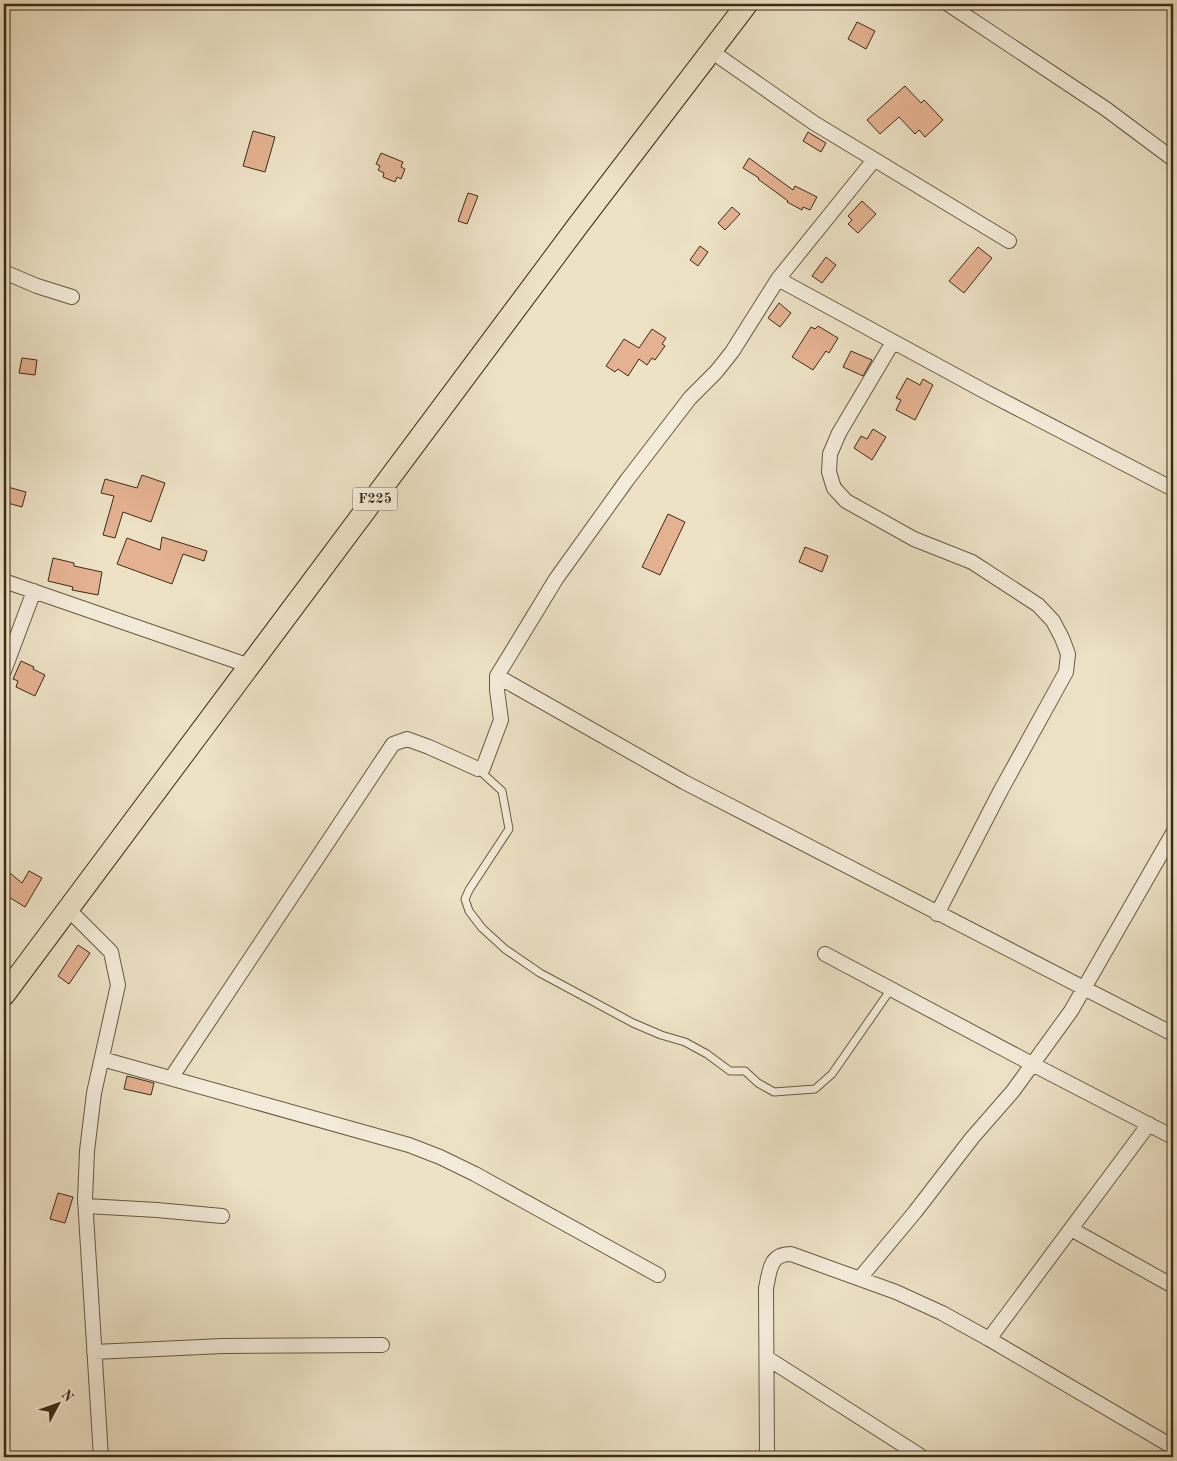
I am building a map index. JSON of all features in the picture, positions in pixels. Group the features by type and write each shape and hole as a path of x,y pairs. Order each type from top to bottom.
{"main road":[{"name":"F225","path":"4,995 11,974 68,908 579,224 747,4"}],"street":[{"path":"948,4 1106,109 1173,159"},
{"path":"711,51 814,122 1009,241"},
{"path":"171,1078 393,744 407,739 478,769 484,766 501,720 497,676 556,579 680,409 716,372 732,352 778,279 874,160"},
{"path":"4,272 37,286 72,297"},
{"path":"778,279 893,342 1173,489"},
{"path":"893,342 839,433 830,454 829,472 834,488 846,501 914,539 972,562 1038,605 1053,621 1068,654 1066,672 1001,790 938,914"},
{"path":"4,581 250,666"},
{"path":"4,671 34,591"},
{"path":"497,676 684,782 1173,1034"},
{"path":"860,1278 915,1212 972,1138 1013,1091 1072,1011 1173,833"},
{"path":"68,908 112,952 118,985 94,1093 87,1151 86,1206 101,1457"},
{"path":"824,954 1173,1137"},
{"path":"102,1059 409,1145 440,1157 475,1174 658,1275"},
{"path":"989,1338 1149,1124"},
{"path":"86,1206 222,1216"},
{"path":"1071,1229 1173,1286"},
{"path":"767,1457 766,1288 771,1264 777,1257 783,1254 791,1254 860,1278 942,1313 989,1338 1173,1447"},
{"path":"94,1352 223,1346 382,1345"},
{"path":"767,1358 922,1457"}],"lane":[{"path":"478,769 502,791 509,829 469,890 465,899 469,911 482,928 505,949 533,968 633,1023 661,1035 685,1042 707,1054 730,1071 745,1071 758,1083 774,1092 797,1092 815,1089 832,1074 890,989"}],"building":[{"path":"857,22 875,31 866,49 848,39"},
{"path":"905,86 921,103 924,100 943,120 925,137 919,130 915,134 899,117 880,134 867,120"},
{"path":"253,131 275,137 265,172 243,166"},
{"path":"808,132 826,143 821,152 803,141"},
{"path":"381,153 403,162 401,167 405,169 401,179 397,177 395,182 383,177 384,173 378,170 380,166 376,164"},
{"path":"749,158 793,190 795,186 817,197 810,210 803,207 802,210 787,202 759,178 743,168"},
{"path":"468,193 478,196 467,224 458,221"},
{"path":"862,201 876,214 858,233 848,224 852,220 848,216"},
{"path":"732,207 740,214 725,230 718,223"},
{"path":"700,246 708,252 698,266 690,260"},
{"path":"978,247 992,258 964,293 949,281"},
{"path":"826,257 836,265 822,283 812,276"},
{"path":"779,303 791,313 780,327 768,318"},
{"path":"818,326 838,338 829,353 826,351 813,370 792,357 811,327 815,329"},
{"path":"652,329 666,338 662,344 665,346 655,360 652,358 647,365 639,359 628,376 618,369 615,372 606,366 624,339 639,348"},
{"path":"851,351 872,360 863,376 843,367"},
{"path":"22,358 37,360 35,375 19,373"},
{"path":"907,378 920,385 923,379 933,385 915,420 896,410 901,400 896,398"},
{"path":"873,429 886,437 872,460 854,448 861,436 867,439"},
{"path":"142,475 165,483 151,522 123,512 115,538 103,535 114,496 101,493 105,479 137,488"},
{"path":"4,486 26,492 22,507 4,502"},
{"path":"668,514 685,522 660,575 642,567"},
{"path":"162,537 207,551 204,561 183,554 172,584 117,564 127,538 160,550"},
{"path":"805,547 828,556 822,572 799,562"},
{"path":"53,558 74,563 74,566 102,572 98,595 72,590 73,587 48,581"},
{"path":"21,661 45,675 35,696 16,687 18,681 13,679"},
{"path":"4,868 22,883 29,871 42,878 25,907 4,894"},
{"path":"78,945 90,953 69,984 58,976"},
{"path":"127,1076 154,1083 151,1095 124,1089"},
{"path":"58,1193 73,1197 65,1223 50,1219"}]}
